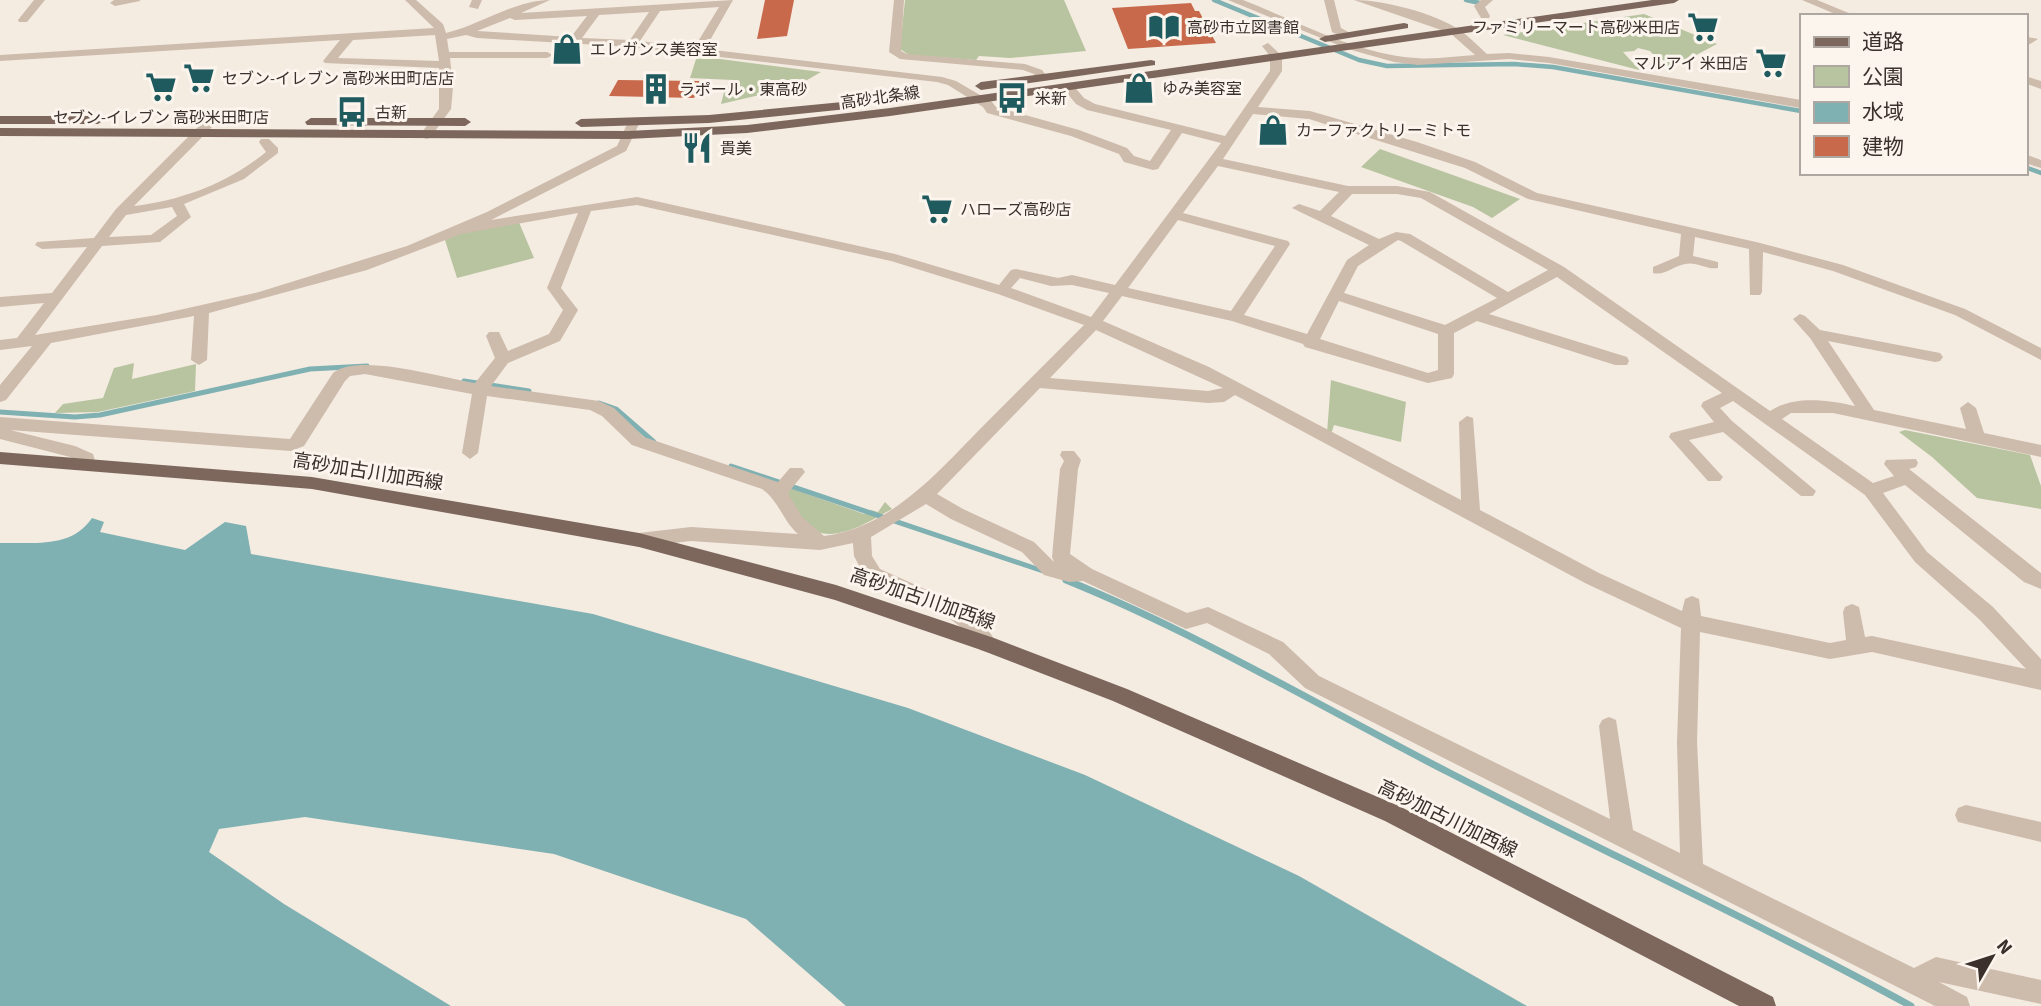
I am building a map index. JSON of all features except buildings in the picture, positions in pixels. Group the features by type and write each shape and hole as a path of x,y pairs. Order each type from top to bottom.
{"main road":[{"name":"高砂北条線","path":"0,132 426,135 789,125 1068,87 1272,51 1329,38 1349,41 1432,22 1598,0"},
{"name":"高砂北条線","path":"0,120 436,122 631,129 773,114 1349,41 1454,31 1674,0"},
{"name":"高砂加古川加西線","path":"0,458 312,483 639,540 836,593 988,644 1120,695 1393,814 1764,1006"}],"street":[{"path":"23,20 40,0"},
{"path":"410,0 440,31 444,60 445,108 426,135"},
{"path":"467,32 524,4 545,0"},
{"path":"899,0 895,52 904,57 1025,67 1038,72 1042,78"},
{"path":"1233,0 1329,38"},
{"path":"1329,0 1336,30 1349,41 1384,57 1418,62 1485,57 1549,60 1800,104"},
{"path":"1359,0 1454,31 1485,57"},
{"path":"1485,16 1479,6 1488,0"},
{"path":"1807,0 1846,14"},
{"path":"499,18 728,1"},
{"path":"698,51 728,1"},
{"path":"115,3 133,4"},
{"path":"633,44 657,7"},
{"path":"574,40 596,12"},
{"path":"303,37 440,31"},
{"path":"0,55 303,37 467,32 477,35 633,44 938,79 988,105 991,110 1075,133 1123,151 1129,159 1153,166 1178,129"},
{"path":"350,36 329,61 444,60 547,55"},
{"path":"639,540 691,534 820,543 841,541 862,536 902,513 925,495 1094,323 1215,161 1276,71 1272,51"},
{"path":"1068,87 1080,101 1091,107 1229,141"},
{"path":"1250,110 1310,116 1355,128 1470,165 1533,196 1756,246 1838,268 1960,312 2041,355"},
{"path":"21,343 121,212 211,121"},
{"path":"0,345 146,322 202,310 340,272 454,231 622,148 631,129"},
{"path":"121,212 177,203 225,183 264,160 272,151 265,142"},
{"path":"1215,161 1349,190 1397,190 1425,195 1559,270 1871,490 1921,557 1986,613 2041,672"},
{"path":"1258,187 1272,174"},
{"path":"1322,217 1349,190"},
{"path":"454,231 637,201 895,258 972,284 1002,290 1094,323 1234,387 1592,578 1692,614 1710,624 1830,651 1872,644 2041,681"},
{"path":"42,245 155,239 184,217 177,203"},
{"path":"470,453 482,386 503,359 555,337 571,310 554,288 585,214 584,208"},
{"path":"1299,208 1379,245"},
{"path":"1174,215 1283,244 1236,317"},
{"path":"1686,258 1688,231"},
{"path":"1310,343 1352,263 1396,236 1405,237 1508,298"},
{"path":"1755,292 1756,246"},
{"path":"1658,270 1686,258 1713,265"},
{"path":"1335,295 1446,331 1559,270"},
{"path":"1002,290 1016,273 1025,273 1061,284 1072,280 1236,317 1310,343 1427,378 1446,374 1446,331"},
{"path":"0,302 56,297"},
{"path":"199,360 202,310"},
{"path":"1478,316 1621,361"},
{"path":"1800,320 1815,334 1868,413"},
{"path":"1815,334 1907,348 1935,357"},
{"path":"494,336 503,359"},
{"path":"0,396 46,339"},
{"path":"0,423 282,446 298,442 345,370 365,369 482,386 593,405 608,412 638,441 768,484 788,483 796,522 820,543"},
{"path":"1038,382 1208,397 1224,396 1234,387"},
{"path":"1735,393 1709,406 1727,425 1807,491"},
{"path":"1772,418 1788,407 1833,407 2041,451"},
{"path":"1968,408 1977,437"},
{"path":"1466,422 1467,482 1472,512"},
{"path":"1714,477 1677,436 1727,425"},
{"path":"0,433 75,452 87,458 88,464"},
{"path":"1060,557 1069,469 1073,460 1068,455"},
{"path":"1871,490 1909,471 1982,545 2041,582"},
{"path":"925,495 957,514 1028,547 1060,557 1086,574 1186,621 1208,615 1276,648 1312,682 1692,869 1915,981 1958,1006"},
{"path":"862,536 863,556 873,574 949,608 976,627 988,644"},
{"path":"1028,547 1051,570 1069,575 1086,574"},
{"path":"1852,612 1856,647"},
{"path":"1692,614 1687,742 1692,869"},
{"path":"1609,726 1623,837"},
{"path":"1966,816 2041,832"},
{"path":"1915,981 1936,969 2041,992"}],"green space":[{"path":"905,0 1064,0 1086,51 1010,58 979,56 976,60 909,55 900,49"},
{"path":"1644,14 1717,44 1668,70 1650,51 1638,48 1623,52 1635,65 1640,65 1639,70 1503,35"},
{"path":"697,56 821,72 795,87 721,104 724,92 733,80 690,78"},
{"path":"1380,149 1520,199 1492,218 1473,207 1361,167"},
{"path":"518,220 534,258 457,278 445,240 457,234"},
{"path":"134,363 132,379 196,364 195,391 98,412 55,413 63,404 103,398 114,368"},
{"path":"1331,380 1406,402 1401,442 1334,425 1331,434 1327,433"},
{"path":"1905,430 2030,455 2041,486 2041,509 1977,498 1932,457 1899,432"},
{"path":"790,488 864,514 871,510 878,512 885,502 892,509 851,530 829,534 818,532 808,527 799,516 786,494"}],"water":[{"path":"92,518 104,522 100,532 185,550 225,522 246,526 251,554 593,614 908,708 1085,775 1299,876 1527,1006 846,1006 746,919 554,854 305,817 219,829 209,852 284,904 451,1006 0,1006 0,543 39,543 63,539 74,535"}],"waterway":[{"path":"1214,0 1359,60 1387,66 1514,64 1553,67 1800,111"},
{"path":"1466,0 1480,3"},
{"path":"2027,168 2041,173"},
{"path":"0,412 75,417 100,415 310,369 367,366"},
{"path":"464,381 529,391"},
{"path":"599,403 616,409 654,442"},
{"path":"731,466 1046,572"},
{"path":"1066,580 1212,647 1448,772 1911,1006"}],"place":[{"name":"高砂市立図書館","path":"1164,27"},
{"name":"ファミリーマート高砂米田店","path":"1703,27"},
{"name":"エレガンス美容室","path":"567,49"},
{"name":"マルアイ 米田店","path":"1771,63"},
{"name":"セブン-イレブン 高砂米田町店店","path":"199,78"},
{"name":"セブン-イレブン 高砂米田町店","path":"161,87"},
{"name":"ゆみ美容室","path":"1139,88"},
{"name":"ラポール・東高砂","path":"656,89"},
{"name":"米新","path":"1012,98"},
{"name":"古新","path":"352,112"},
{"name":"カーファクトリーミトモ","path":"1273,130"},
{"name":"貴美","path":"697,148"},
{"name":"ハローズ高砂店","path":"937,209"}]}
